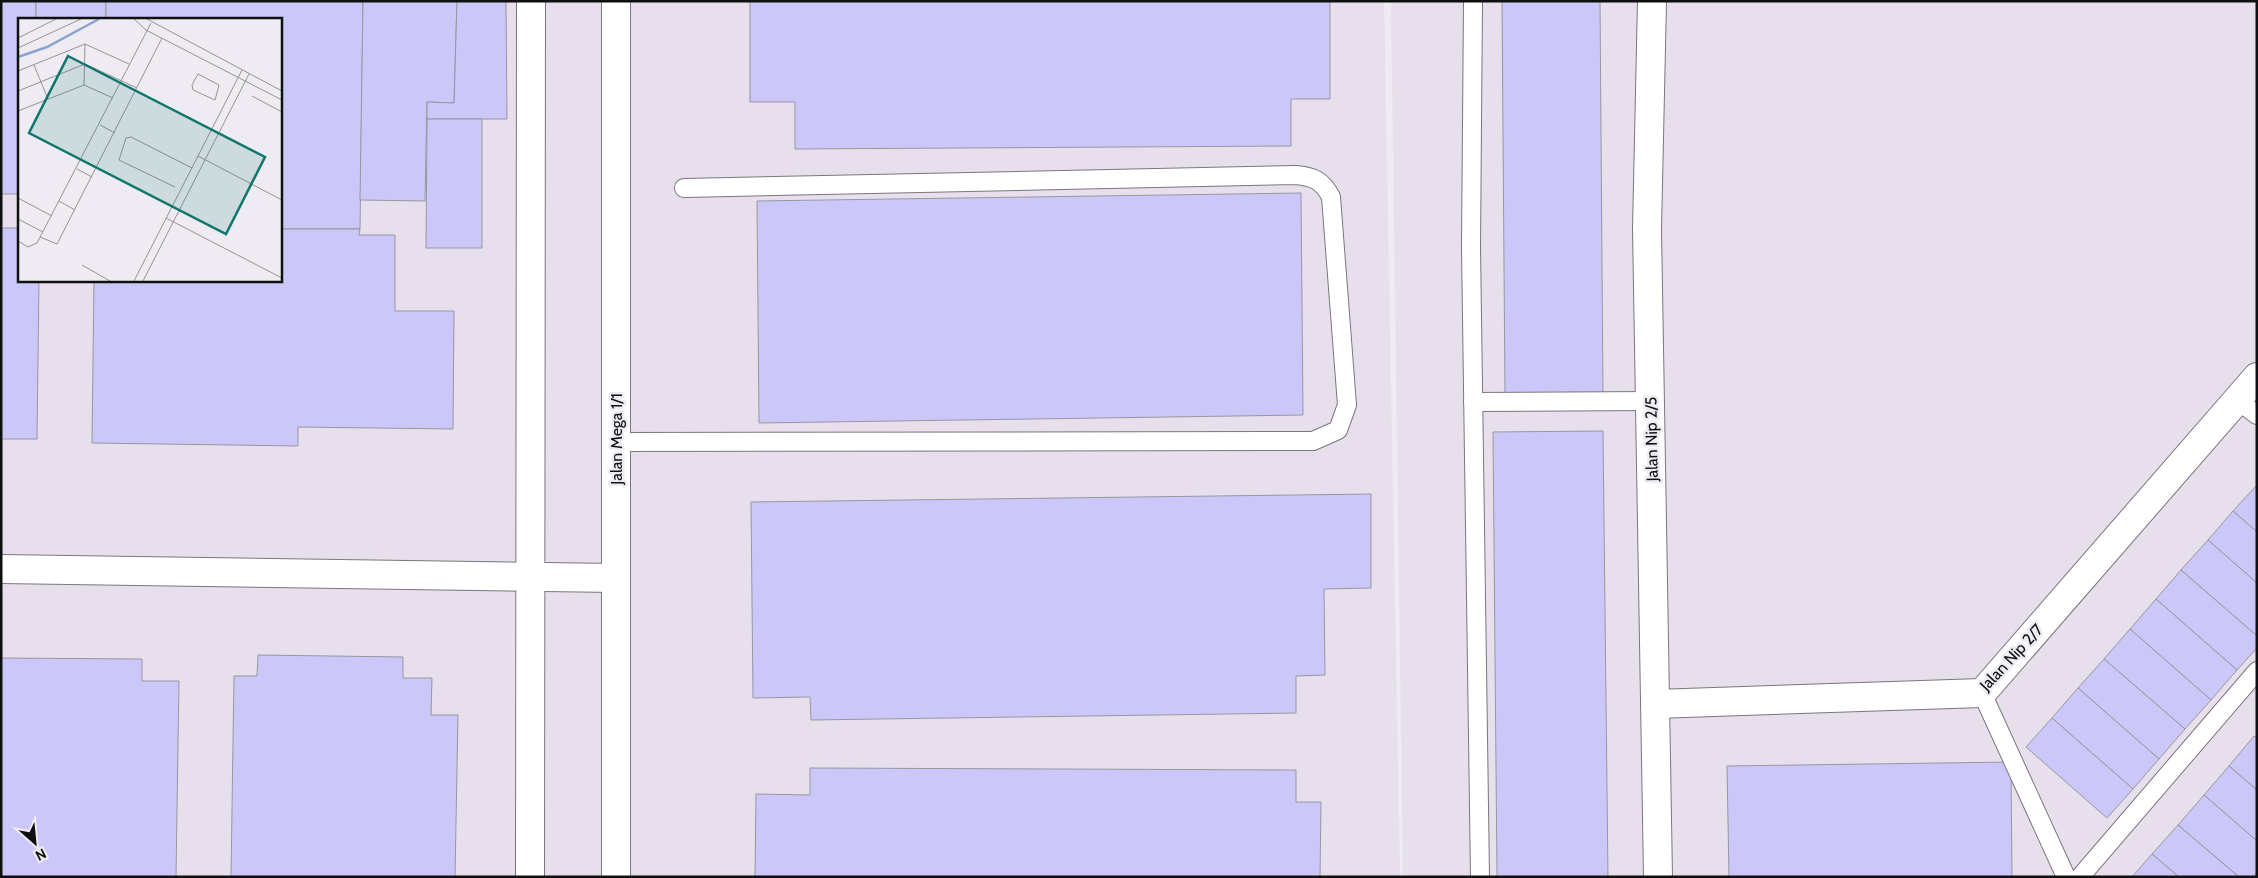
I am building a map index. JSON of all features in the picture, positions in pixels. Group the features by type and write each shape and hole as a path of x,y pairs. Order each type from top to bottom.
{"street":[{"path":"530,877 531,1"},
{"name":"Jalan Mega 1/1","path":"616,1 616,877"},
{"name":"Jalan Nip 2/5","path":"1652,1 1647,229 1658,877"},
{"name":"Jalan Nip 2/7","path":"1655,704 1982,693 2247,407 2257,377"},
{"path":"1,568 616,578"}],"lane":[{"path":"1473,1 1471,247 1480,877"},
{"path":"616,442 1313,441 1338,430 1347,405 1331,197 1324,185 1310,177 1296,175 684,188"},
{"path":"1473,402 1650,402"},
{"path":"2080,877 2257,671"},
{"path":"1982,693 2066,877"}],"shaded area":[{"path":"1,1 1384,1 1400,877 1,877"},
{"path":"1391,1 2257,1 2257,877 1403,877"}],"building":[{"path":"1,1 36,1 36,18 18,18 18,194 1,194"},
{"path":"36,1 106,1 106,18 36,18"},
{"path":"106,1 363,1 360,229 281,229 281,18 106,18"},
{"path":"363,1 457,1 454,103 427,102 425,201 360,200"},
{"path":"457,1 506,1 507,119 427,119 427,102 454,103"},
{"path":"750,1 1330,1 1330,99 1291,99 1291,146 795,149 795,102 750,102"},
{"path":"1502,1 1600,1 1603,396 1505,397"},
{"path":"427,119 482,119 482,248 426,248"},
{"path":"1301,193 1303,415 759,423 757,201"},
{"path":"1,228 18,228 18,281 39,281 37,439 1,439"},
{"path":"281,229 360,229 359,235 395,235 395,311 454,311 453,429 298,427 298,446 92,443 94,281 281,281"},
{"path":"1603,431 1608,877 1497,877 1493,432"},
{"path":"2257,485 2257,532 2233,511"},
{"path":"1371,494 1371,588 1324,589 1325,675 1296,676 1296,713 811,720 810,697 753,698 751,502"},
{"path":"2233,511 2257,532 2257,583 2208,540"},
{"path":"2208,540 2257,583 2257,636 2181,570"},
{"path":"2181,570 2257,636 2257,648 2237,670 2156,599"},
{"path":"2156,599 2237,670 2211,700 2130,629"},
{"path":"2130,629 2211,700 2185,729 2104,659"},
{"path":"258,655 403,657 403,678 432,678 431,715 458,715 455,877 231,877 234,676 257,676"},
{"path":"1,658 142,659 142,681 179,681 176,877 1,877"},
{"path":"2104,659 2185,729 2159,759 2078,688"},
{"path":"2078,688 2159,759 2133,789 2052,718"},
{"path":"2052,718 2133,789 2107,818 2026,747"},
{"path":"2254,736 2257,738 2257,790 2229,766"},
{"path":"2011,762 2012,877 1729,877 1727,766"},
{"path":"2229,766 2257,790 2257,841 2204,795"},
{"path":"810,768 1296,770 1296,802 1321,802 1320,877 755,877 756,794 810,795"},
{"path":"2204,795 2257,841 2257,872 2253,877 2239,877 2178,825"},
{"path":"2178,825 2239,877 2179,877 2152,854"},
{"path":"2152,854 2179,877 2132,877"}]}
